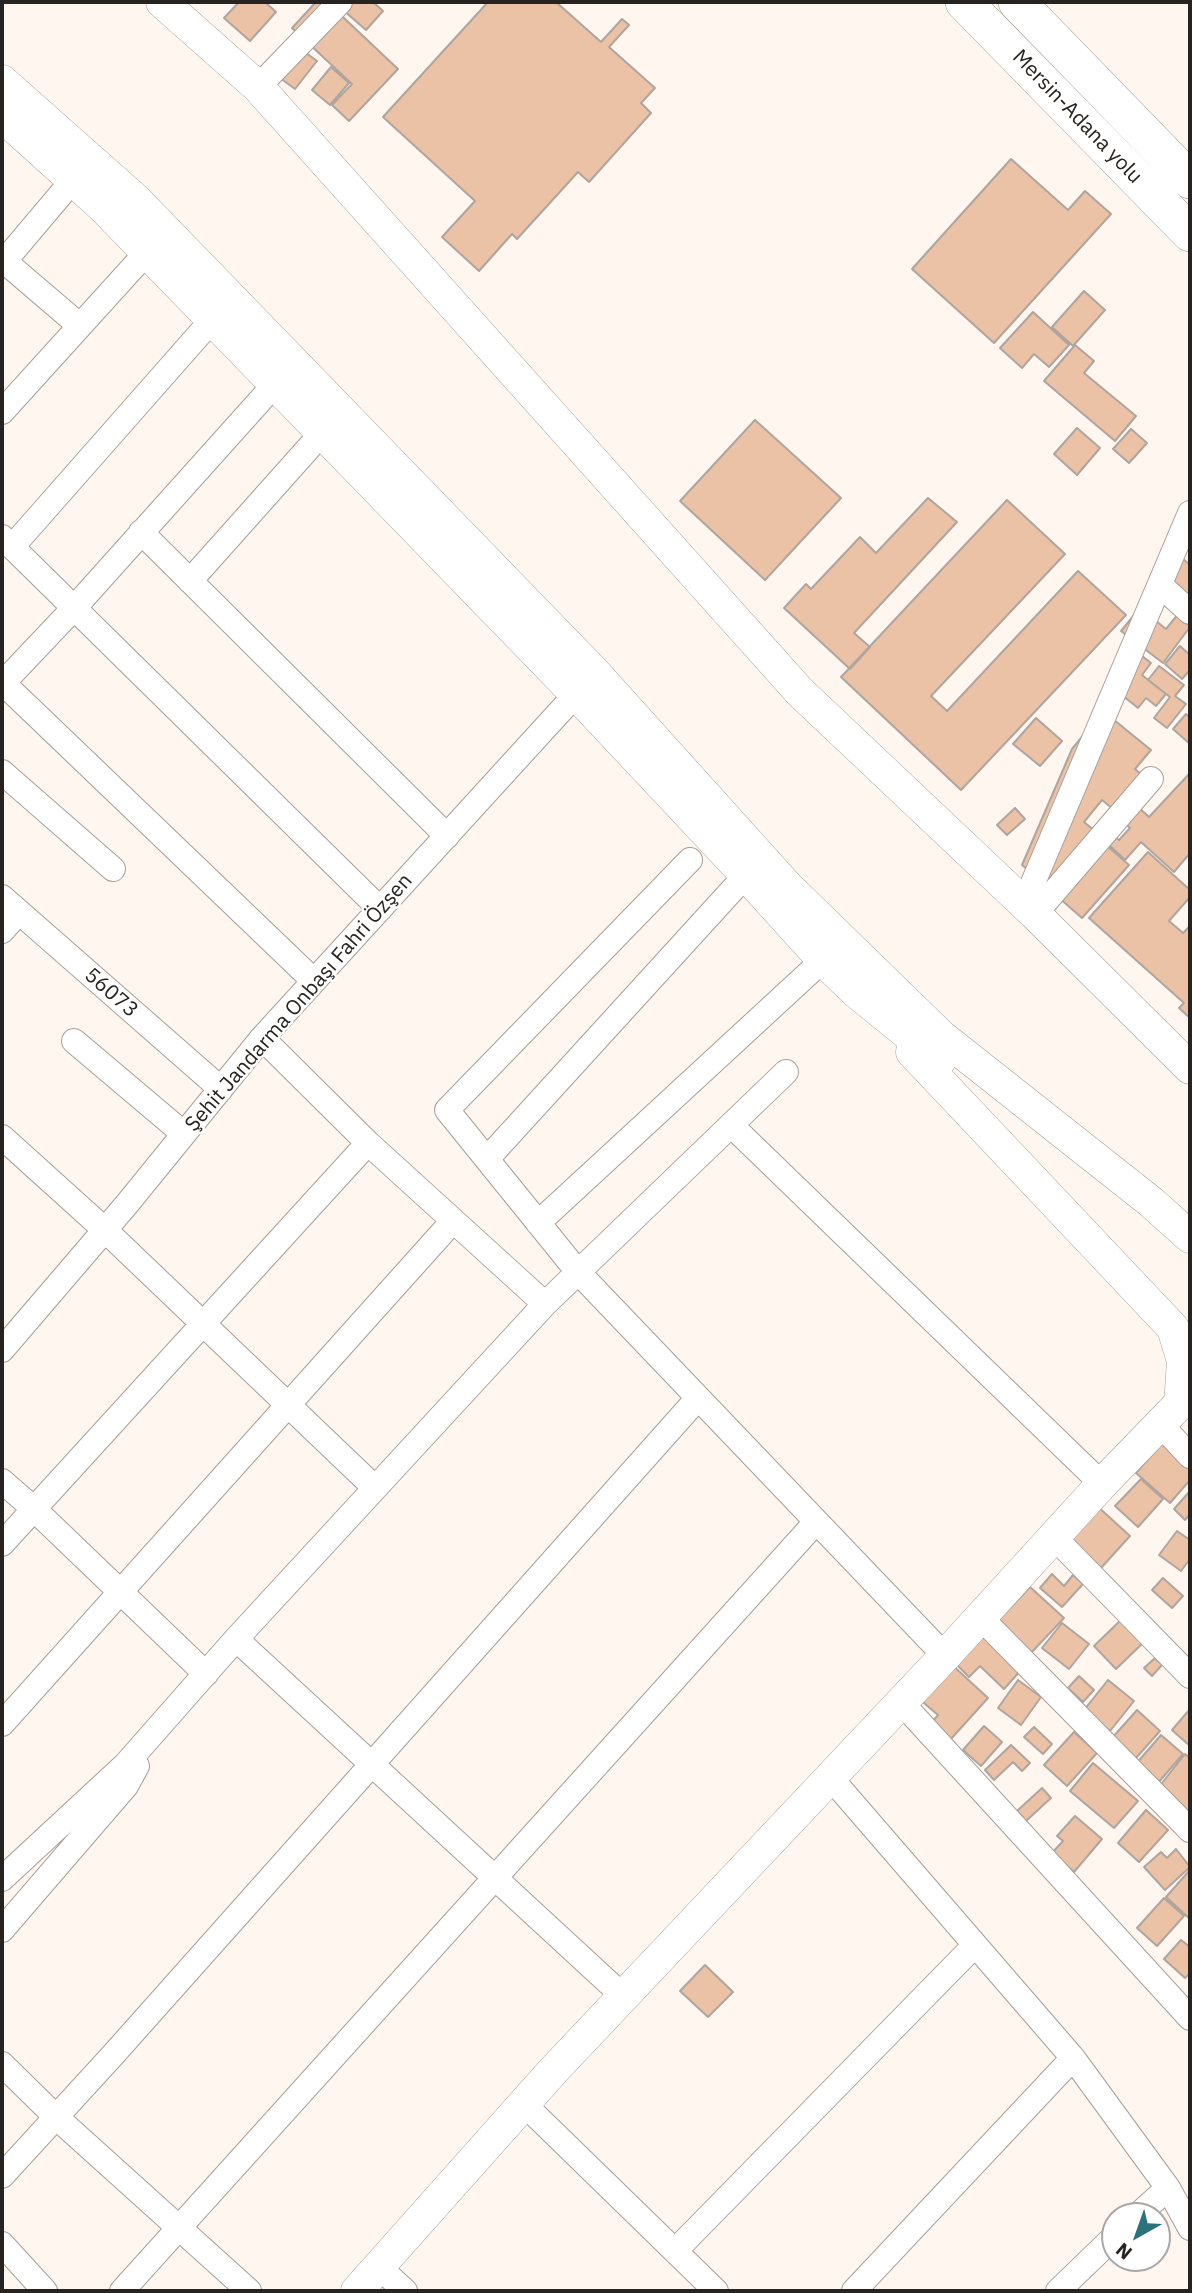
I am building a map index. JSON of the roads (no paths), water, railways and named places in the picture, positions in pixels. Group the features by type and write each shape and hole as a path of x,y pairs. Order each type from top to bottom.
{"highway":[{"name":"Mersin-Adana yolu","path":"964,2 1190,233"},
{"name":"Mersin-Adana yolu","path":"1017,2 1190,180"}],"main road":[{"path":"162,2 258,87 800,692 1029,909 1190,1068"},
{"path":"2,81 145,209 595,673 787,886 883,980 941,1036 1151,1202 1190,1237"},
{"path":"2,116 73,180 147,253 576,694 823,960 1174,1328 1182,1361 1177,1407 523,2103 357,2291"},
{"path":"856,992 1022,1127 1057,1150 1190,1262"}],"street":[{"path":"258,87 340,2"},
{"path":"73,180 3,263 79,325"},
{"path":"2,412 147,253"},
{"path":"212,320 7,542 380,909"},
{"path":"275,384 75,607 3,683 314,981"},
{"path":"190,581 322,433"},
{"path":"1029,909 1190,513"},
{"path":"141,533 447,836"},
{"path":"1160,585 1190,611"},
{"name":"Şehit Jandarma Onbaşı Fahri Özşen","path":"2,1350 105,1230 262,1038 576,694"},
{"path":"2,772 113,869"},
{"path":"1029,909 1151,779"},
{"path":"690,860 447,1110 578,1272 945,1656"},
{"path":"486,1158 746,875"},
{"path":"2,931 10,904"},
{"name":"56073","path":"10,904 221,1089"},
{"path":"538,1223 823,960"},
{"path":"262,1038 452,1222 545,1304"},
{"path":"74,1041 184,1134"},
{"path":"2,1879 126,1765 236,1639 545,1304 786,1072"},
{"path":"731,1125 1102,1484"},
{"path":"2,1137 105,1230 375,1488"},
{"path":"2,1544 368,1143"},
{"path":"2,1724 452,1222"},
{"path":"2,2176 698,1398"},
{"path":"1177,1407 1190,1456"},
{"path":"2,1481 206,1674"},
{"path":"122,2291 816,1522"},
{"path":"1054,1537 1190,1676"},
{"path":"980,1618 1190,1830"},
{"path":"236,1639 623,1996"},
{"path":"901,1702 1190,2018"},
{"path":"2,1930 127,1786 152,1736"},
{"path":"830,1777 1073,2058 1168,2188 1190,2228"},
{"path":"675,2251 975,1945"},
{"path":"854,2291 1073,2058"},
{"path":"2,2064 56,2117 249,2291"},
{"path":"523,2103 716,2291"},
{"path":"1152,2202 1168,2188"},
{"path":"2,2244 45,2291"},
{"path":"1058,2291 1101,2250"},
{"path":"378,2266 405,2291"}]}
